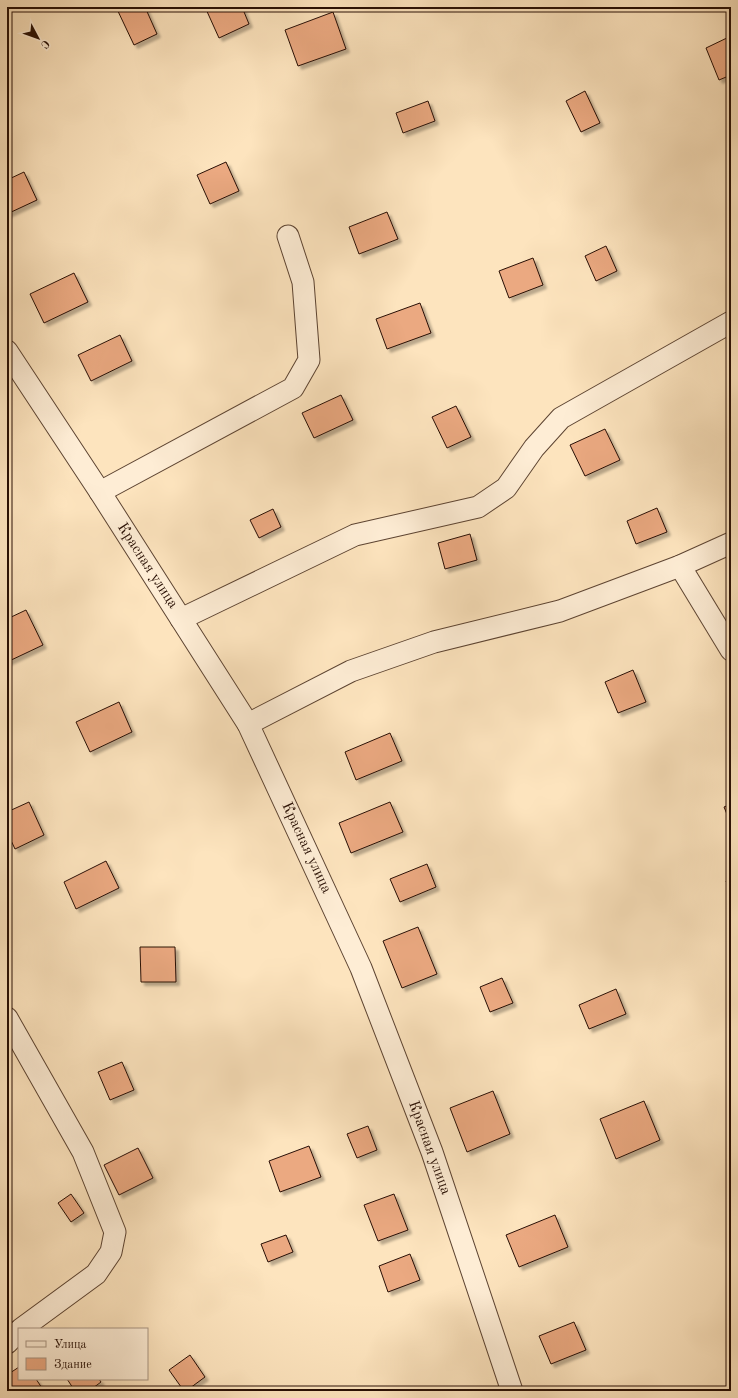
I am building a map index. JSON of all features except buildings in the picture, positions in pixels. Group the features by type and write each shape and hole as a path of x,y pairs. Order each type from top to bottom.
{"street":[{"path":"100,492 293,388 309,360 303,282 288,236"},
{"path":"181,619 355,535 478,507 506,488 534,448 561,418 731,322"},
{"name":"Красная улица","path":"7,351 100,492 248,724 361,968 432,1152 512,1391"},
{"path":"248,724 351,670 434,642 560,611 680,566 731,543"},
{"path":"680,566 731,650"},
{"path":"7,1018 83,1152 115,1232 111,1252 96,1274 23,1328"},
{"path":"7,1343 18,1332"}]}
